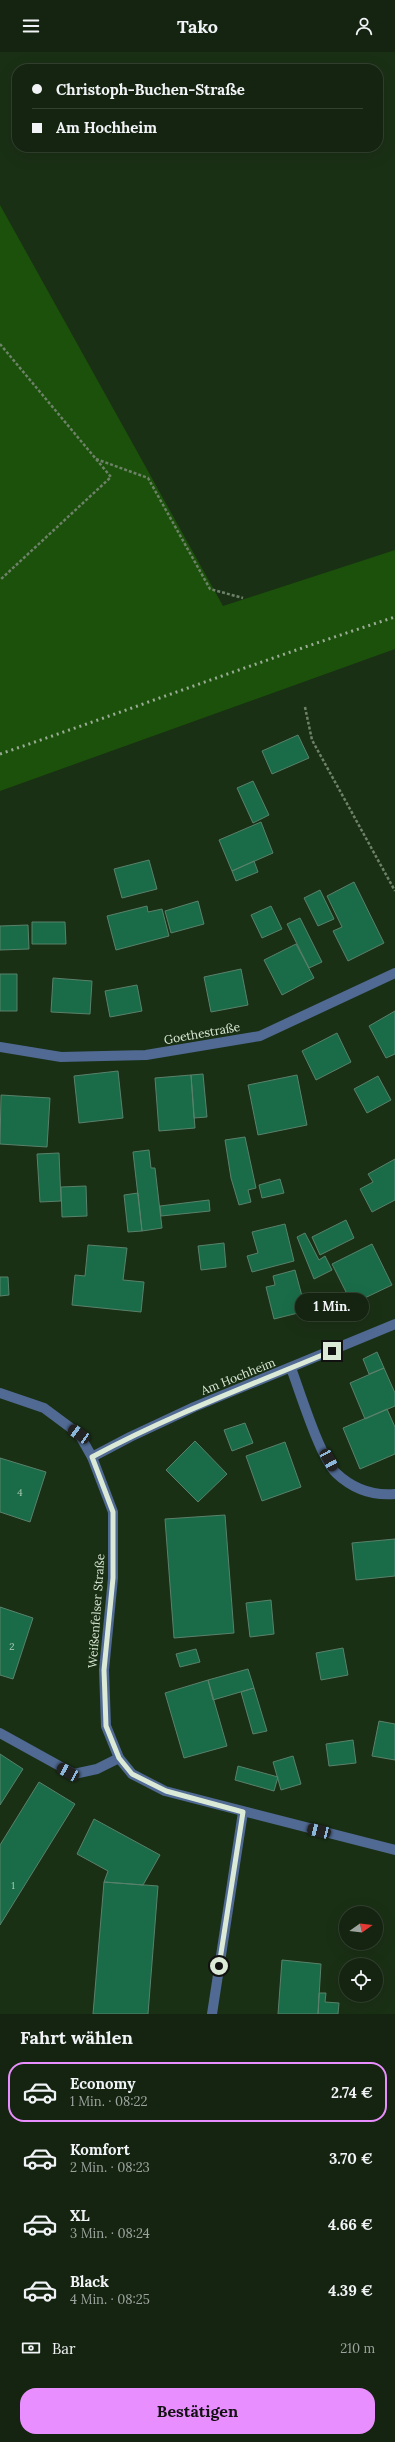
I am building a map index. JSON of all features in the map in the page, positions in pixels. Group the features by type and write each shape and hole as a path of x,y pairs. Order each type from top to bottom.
{"street":[{"name":"Goethestraße","path":"0,1047 61,1057 146,1055 260,1036 395,973"},
{"name":"Am Hochheim","path":"92,1457 130,1437 194,1407 395,1324"},
{"path":"291,1368 322,1448 336,1472 355,1488 378,1495 395,1494"},
{"name":"Weißenfelser Straße","path":"0,1393 44,1408 79,1434 92,1457 113,1512 113,1578 104,1670 106,1726 119,1758 132,1774 166,1791 395,1850"},
{"path":"0,1733 74,1774 97,1769 119,1758"},
{"path":"212,2014 243,1812"}],"path":[{"path":"0,344 111,477 0,580"},
{"path":"96,459 148,478 210,589 242,598"},
{"path":"305,707 312,740 395,891"}],"green space":[{"path":"0,205 223,606 395,550 395,649 0,791"}],"building":[{"path":"298,735 309,758 272,774 262,751"},
{"path":"253,781 269,815 253,823 237,788"},
{"path":"261,822 273,853 232,871 219,840"},
{"path":"149,860 157,889 122,898 114,869"},
{"path":"254,861 258,872 236,881 232,871"},
{"path":"354,882 384,943 348,961 333,931 342,927 327,896"},
{"path":"320,890 334,919 318,926 304,898"},
{"path":"198,901 204,924 171,933 165,911"},
{"path":"147,906 148,912 162,909 169,936 116,950 107,916"},
{"path":"271,906 282,929 262,938 251,915"},
{"path":"300,918 322,962 309,968 287,924"},
{"path":"32,922 65,922 66,944 32,944"},
{"path":"28,925 29,949 0,950 0,926"},
{"path":"296,944 314,978 282,995 264,960"},
{"path":"241,969 248,1005 211,1012 204,977"},
{"path":"0,974 17,974 17,1011 0,1011"},
{"path":"53,978 92,981 90,1014 51,1012"},
{"path":"137,985 142,1011 110,1017 105,991"},
{"path":"395,1011 395,1054 386,1058 369,1026"},
{"path":"337,1033 351,1062 316,1080 302,1051"},
{"path":"118,1071 123,1118 79,1123 74,1076"},
{"path":"203,1074 207,1117 194,1118 191,1075"},
{"path":"191,1075 195,1128 159,1131 155,1078"},
{"path":"297,1075 307,1125 258,1135 248,1085"},
{"path":"378,1076 391,1100 367,1113 354,1089"},
{"path":"1,1095 50,1098 47,1147 0,1144"},
{"path":"245,1137 256,1188 248,1190 251,1202 239,1205 231,1178 225,1140"},
{"path":"149,1150 151,1168 155,1168 162,1228 142,1231 133,1152"},
{"path":"59,1153 61,1201 40,1202 37,1154"},
{"path":"395,1159 395,1200 372,1212 360,1189 373,1182 368,1174"},
{"path":"280,1179 284,1193 262,1198 259,1185"},
{"path":"86,1186 87,1216 62,1217 61,1187"},
{"path":"138,1193 142,1231 128,1232 124,1195"},
{"path":"209,1200 210,1211 161,1216 160,1206"},
{"path":"346,1220 354,1238 320,1255 312,1237"},
{"path":"285,1224 294,1261 252,1272 247,1256 258,1253 252,1232"},
{"path":"305,1233 319,1260 325,1256 332,1270 314,1279 297,1237"},
{"path":"224,1243 226,1267 201,1270 198,1246"},
{"path":"372,1244 392,1285 352,1304 332,1264"},
{"path":"88,1245 127,1248 123,1280 144,1282 141,1312 72,1305 75,1275 85,1276"},
{"path":"295,1270 306,1311 274,1319 266,1287 275,1285 273,1276"},
{"path":"0,1277 8,1277 9,1295 0,1296"},
{"path":"377,1352 384,1368 369,1374 363,1359"},
{"path":"384,1368 395,1393 395,1406 365,1419 350,1383"},
{"path":"387,1409 395,1427 395,1454 360,1469 343,1428"},
{"path":"245,1423 253,1443 232,1451 224,1430"},
{"path":"195,1441 227,1474 198,1502 166,1470"},
{"path":"285,1442 301,1487 262,1501 246,1456"},
{"path":"0,1458 46,1472 30,1522 0,1512"},
{"path":"225,1515 234,1633 174,1638 165,1519"},
{"path":"395,1539 395,1576 356,1580 352,1543"},
{"path":"271,1600 274,1634 250,1637 246,1603"},
{"path":"0,1607 33,1618 13,1679 0,1675"},
{"path":"343,1648 348,1675 321,1680 316,1653"},
{"path":"196,1649 200,1662 180,1667 176,1654"},
{"path":"248,1669 254,1688 213,1700 208,1680"},
{"path":"208,1680 227,1746 184,1758 165,1693"},
{"path":"254,1688 267,1731 253,1734 241,1692"},
{"path":"379,1721 395,1724 395,1760 372,1756"},
{"path":"353,1740 356,1763 329,1766 326,1744"},
{"path":"0,1754 23,1769 0,1805"},
{"path":"293,1756 301,1784 281,1790 273,1762"},
{"path":"238,1766 278,1777 274,1791 235,1780"},
{"path":"39,1782 75,1804 0,1925 0,1845"},
{"path":"94,1819 160,1855 143,1885 104,1882 108,1871 77,1854"},
{"path":"104,1882 158,1886 148,2014 93,2014"},
{"path":"282,1960 321,1964 318,2014 278,2014"},
{"path":"319,1993 326,1993 325,2002 339,2003 338,2014 318,2014"}],"railway":[{"path":"0,754 296,650 395,617"}],"route":[{"path":"219,1966 243,1812 166,1791 132,1774 119,1758 106,1726 104,1670 113,1578 113,1512 92,1457 130,1437 194,1407 332,1351"}]}
